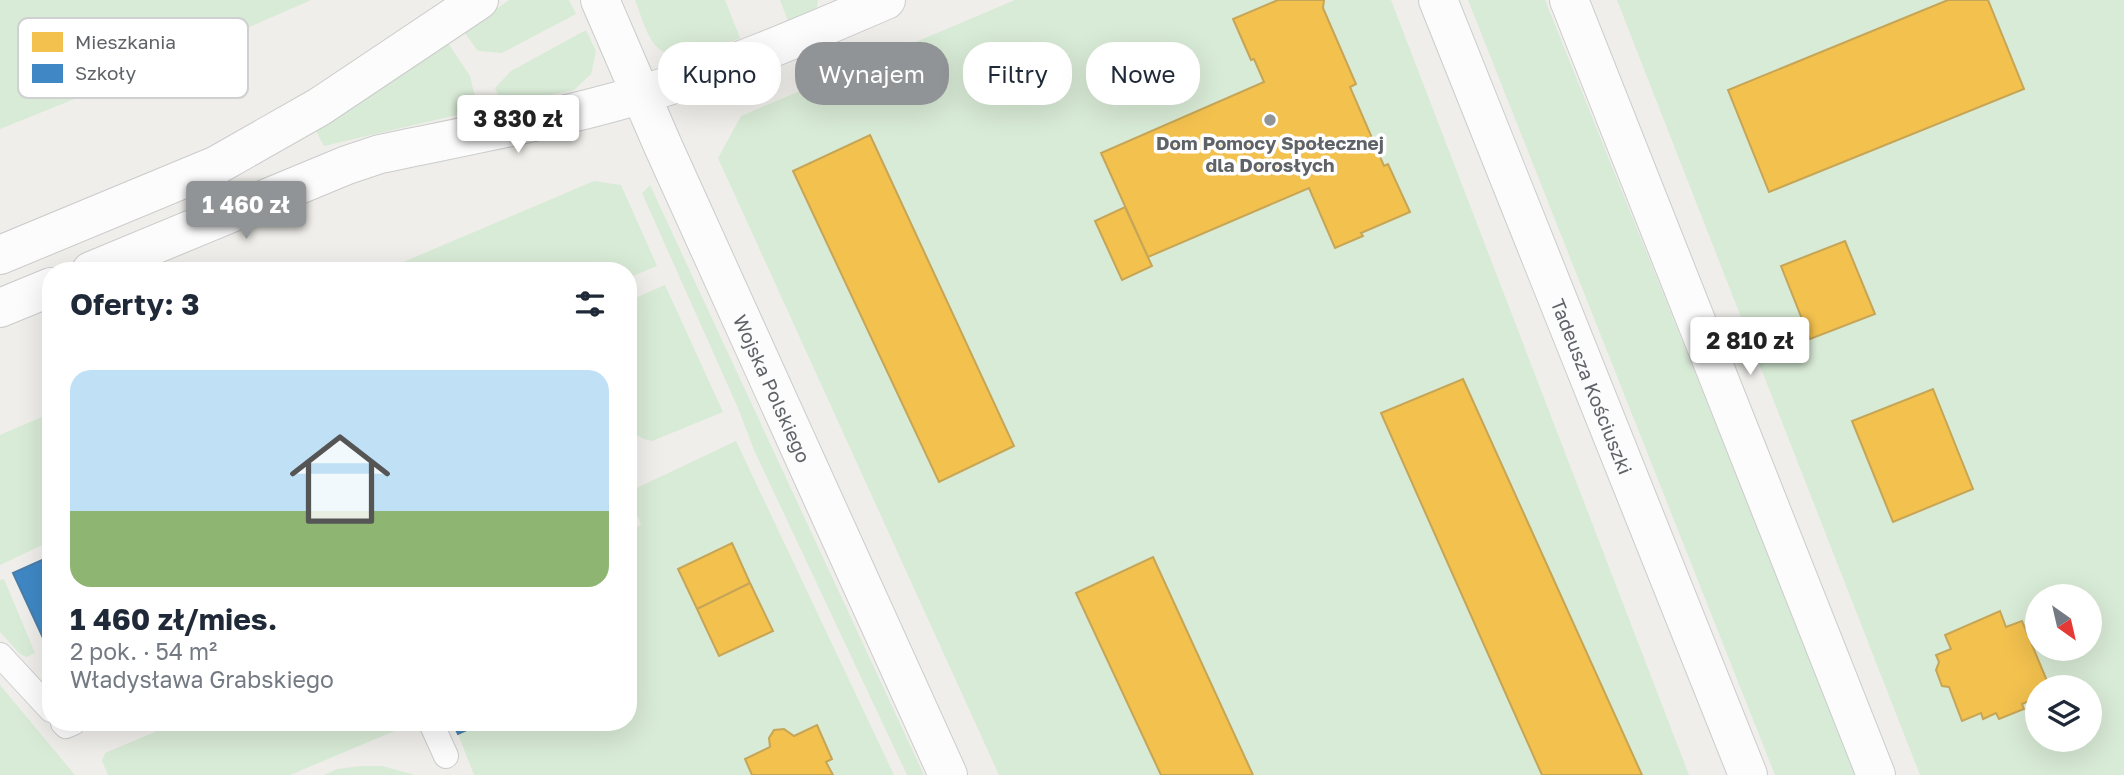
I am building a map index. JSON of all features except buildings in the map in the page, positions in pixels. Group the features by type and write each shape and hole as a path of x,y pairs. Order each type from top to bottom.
{"street":[{"path":"0,255 217,165 320,107 480,0"},
{"name":"Wojska Polskiego","path":"600,0 948,775"},
{"path":"113,262 347,165 641,95 762,53 886,0"},
{"name":"Tadeusza Kościuszki","path":"1438,0 1748,775"},
{"path":"1569,0 1876,775"},
{"path":"264,139 288,190"},
{"path":"0,308 42,291"}],"lane":[{"path":"0,656 42,700"},
{"path":"435,731 446,756"}],"green space":[{"path":"0,0 311,0 248,28 248,18 18,18 18,98 77,98 0,129"},
{"path":"509,0 569,0 576,14 502,53 478,51 464,32"},
{"path":"635,0 725,0 740,38 730,42 658,42 658,48 645,27"},
{"path":"780,0 818,0 817,8 788,21"},
{"path":"1015,0 1391,0 1689,775 999,775 718,158 741,116 767,105 781,105 781,99 795,93 795,105 949,105 949,42 916,42"},
{"path":"1468,0 1545,0 1857,775 1775,775"},
{"path":"1617,0 2124,0 2124,775 1920,775"},
{"path":"586,30 596,51 591,74 574,90 502,105 495,88 511,71"},
{"path":"448,43 470,76 478,110 324,146 316,131"},
{"path":"594,181 621,185 657,266 637,274 637,262 403,262"},
{"path":"650,185 924,775 907,775 754,450 738,408 642,193"},
{"path":"665,285 723,412 652,441 637,434 637,297"},
{"path":"42,417 42,545 0,565 0,435"},
{"path":"736,441 894,775 474,775 458,734 465,731 637,731 637,527 641,525 637,515 637,488"},
{"path":"4,579 35,653 26,657 0,632 0,580"},
{"path":"0,685 75,775 0,775"},
{"path":"157,731 394,731 290,775 108,775 102,761 105,753"},
{"path":"382,766 415,775 324,775 337,769"}],"place":[{"name":"Dom Pomocy Społecznej dla Dorosłych","path":"1270,120"}]}
